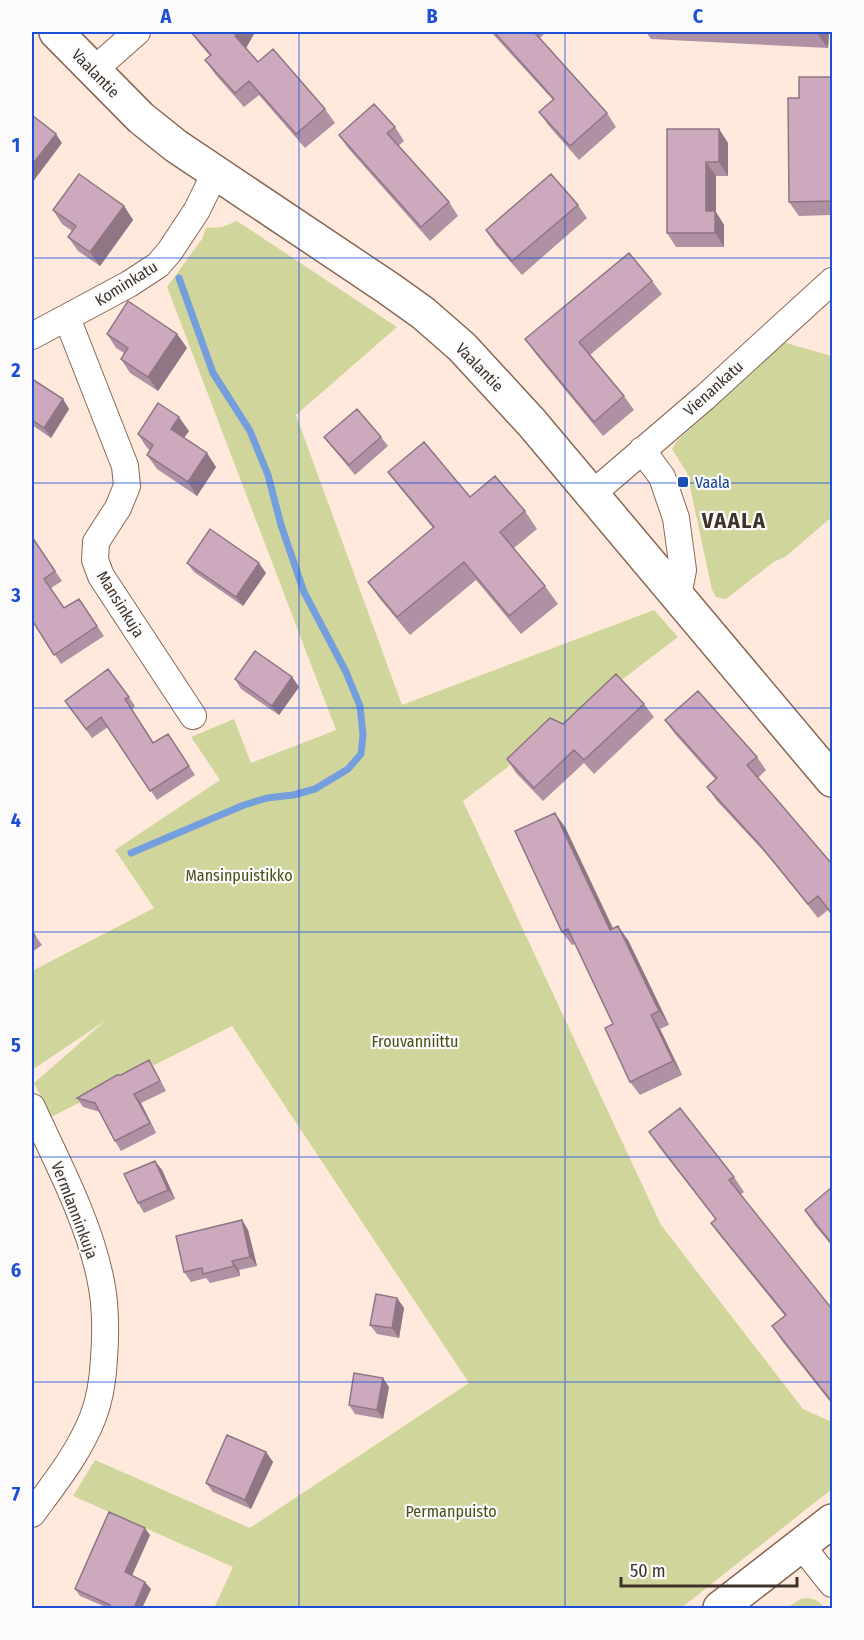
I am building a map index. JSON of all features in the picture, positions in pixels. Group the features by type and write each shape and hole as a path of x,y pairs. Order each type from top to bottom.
{"street":[{"name":"Vaalantie","path":"56,32 141,118 176,146 423,313 462,347 592,494 832,780"},
{"path":"94,70 137,32"},
{"name":"Kominkatu","path":"32,336 129,284 158,265 197,210 215,173"},
{"name":"Vienankatu","path":"592,494 704,398 832,281"},
{"name":"Mansinkuja","path":"67,318 125,466 127,486 118,508 96,542 95,560 101,576 193,716"},
{"path":"642,450 662,477 676,518 683,570 678,596"},
{"name":"Vermlanninkuja","path":"32,1107 86,1231 100,1276 104,1304 105,1341 100,1392 93,1417 64,1470 32,1514"},
{"path":"720,1608 832,1521"},
{"path":"801,1545 832,1584"}],"green space":[{"path":"237,221 397,327 296,415 402,705 654,610 678,637 463,801 661,1225 803,1409 832,1422 832,1489 681,1608 214,1608 233,1567 73,1496 95,1460 250,1528 469,1383 232,1026 51,1117 34,1083 105,1021 32,1070 32,971 154,908 115,850 220,780 191,737 234,719 251,763 336,730 167,287 202,239 206,228 222,227"},
{"path":"779,341 832,356 832,517 785,557 775,561 726,599 716,597 712,590 687,473 672,449 677,441"},
{"path":"808,1598 823,1605 818,1608 787,1608 800,1599"}],"building":[{"path":"191,32 238,32 235,36 258,62 273,49 325,109 296,134 249,81 235,93 205,60 211,55"},
{"path":"494,32 534,32 607,113 570,146 539,112 554,99"},
{"path":"799,77 832,77 832,201 789,202 788,98 799,98"},
{"path":"374,104 395,127 387,133 449,202 421,227 339,135"},
{"path":"32,115 56,134 32,165"},
{"path":"667,129 719,129 719,162 706,162 706,211 715,211 715,233 667,233"},
{"path":"79,174 124,206 90,252 68,237 76,226 53,210"},
{"path":"551,174 578,205 512,261 486,230"},
{"path":"629,253 652,281 579,342 624,396 594,422 525,339"},
{"path":"128,301 177,334 148,377 121,359 128,348 107,334"},
{"path":"32,379 63,399 44,428 32,420"},
{"path":"158,403 179,417 171,429 207,453 188,482 147,455 153,445 138,434"},
{"path":"357,409 381,437 349,465 324,437"},
{"path":"424,442 470,497 495,476 525,511 500,532 545,586 509,616 464,562 397,617 368,582 434,527 388,472"},
{"path":"210,529 259,563 236,597 187,563"},
{"path":"32,537 55,571 44,579 64,608 79,599 97,626 54,655 32,620"},
{"path":"255,651 292,677 272,706 235,679"},
{"path":"108,669 129,697 125,699 153,743 168,734 189,766 150,791 101,717 86,729 65,701"},
{"path":"616,674 644,704 584,760 574,750 534,788 507,759 550,718 563,724"},
{"path":"698,691 757,757 747,765 832,864 832,914 818,896 808,904 760,845 707,787 717,778 665,720"},
{"path":"555,813 610,930 618,926 659,1011 651,1015 673,1061 630,1082 605,1028 613,1024 568,929 562,932 515,831"},
{"path":"149,1060 160,1081 134,1094 150,1123 115,1141 95,1103 77,1098"},
{"path":"680,1108 734,1177 729,1180 832,1309 832,1402 772,1326 786,1315 711,1223 716,1219 649,1132"},
{"path":"155,1161 168,1190 138,1203 124,1174"},
{"path":"832,1187 832,1244 805,1210"},
{"path":"242,1220 250,1257 232,1261 234,1266 203,1274 202,1268 184,1272 176,1236"},
{"path":"376,1294 397,1298 392,1328 370,1325"},
{"path":"354,1373 383,1378 377,1410 349,1405"},
{"path":"227,1435 266,1452 245,1500 206,1483"},
{"path":"109,1512 145,1528 125,1572 145,1582 134,1608 109,1608 110,1605 75,1589"}],"waterway":[{"path":"131,853 244,805 315,789 348,769 361,754 363,735 360,706 346,672 304,592 281,525 268,475 250,431 213,373 179,278"}],"place":[{"name":"Vaala","path":"683,482"}],"district":[{"name":"VAALA","path":"734,520"}],"park label":[{"name":"Mansinpuistikko","path":"239,875"},
{"name":"Frouvanniittu","path":"415,1041"},
{"name":"Permanpuisto","path":"451,1511"}]}
